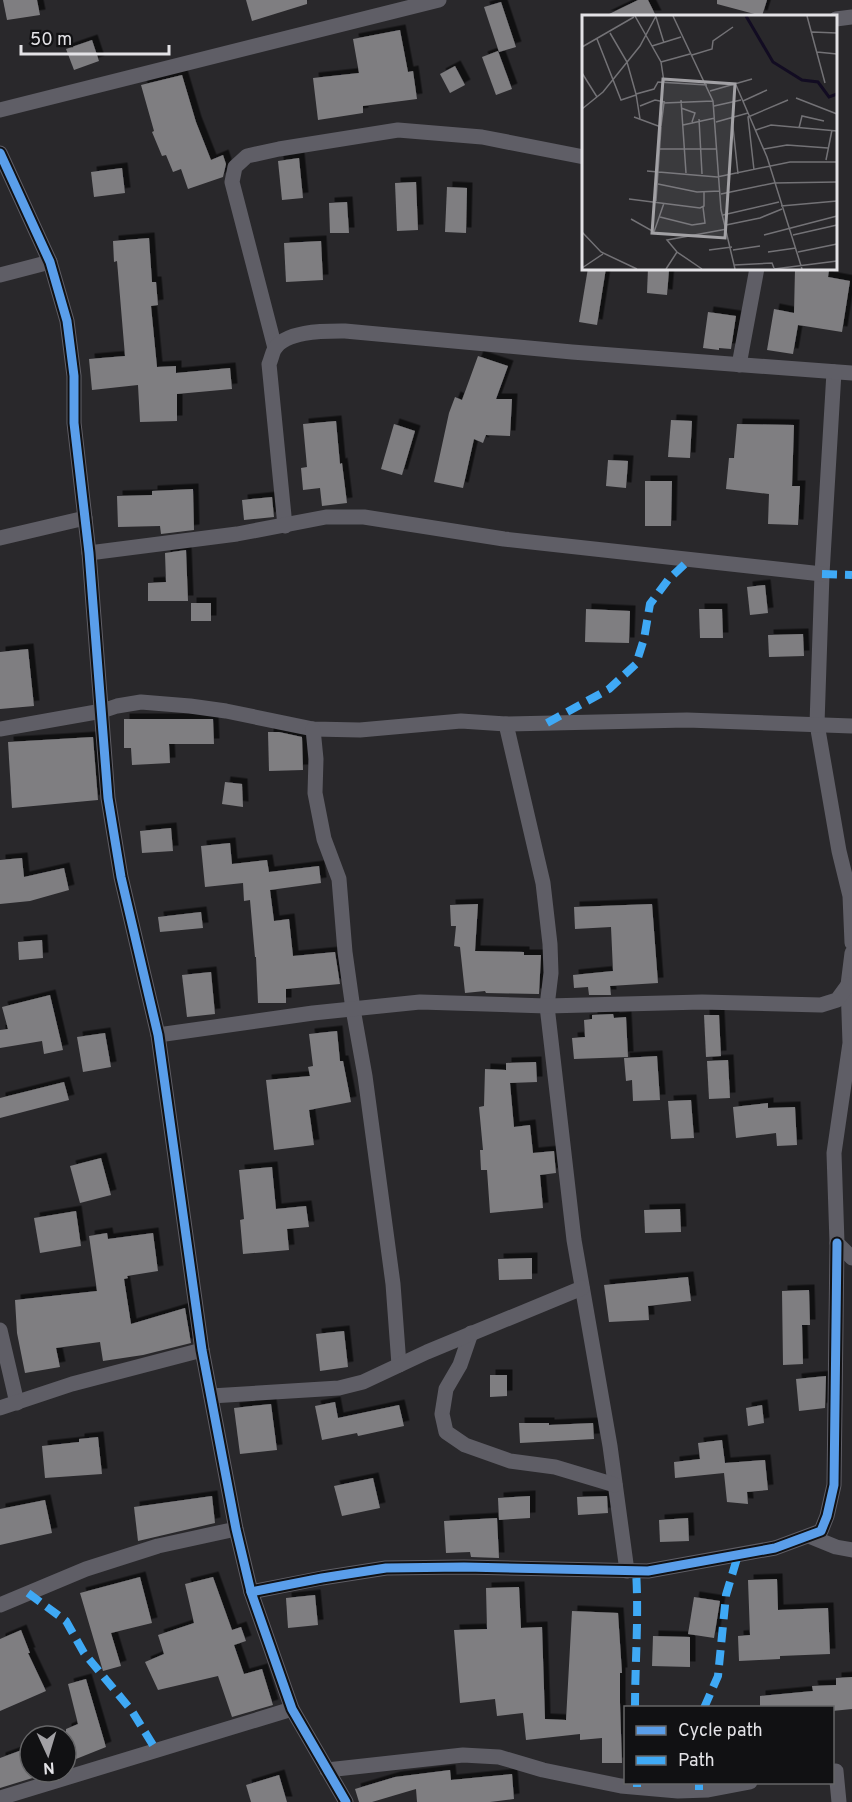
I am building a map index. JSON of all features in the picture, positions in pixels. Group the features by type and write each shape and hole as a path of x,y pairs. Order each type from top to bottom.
{"street":[{"path":"0,110 439,0"},
{"path":"837,19 852,17"},
{"path":"275,348 232,182 235,167 247,156 398,130 482,137 582,157"},
{"path":"0,154 50,262 68,332 74,376 74,423 89,553 108,798 121,877 158,1035 202,1350 236,1529 251,1592 292,1709 346,1802"},
{"path":"0,275 50,262"},
{"path":"739,365 756,270"},
{"path":"285,526 269,364 275,348 291,337 314,331 345,331 572,352 852,373"},
{"path":"834,372 822,574 817,724 839,851 850,896 852,943"},
{"path":"89,553 285,526 326,517 364,517 504,539 822,574"},
{"path":"0,538 85,518"},
{"path":"0,729 141,702 226,711 313,729 360,730 460,721 506,724 687,720 852,726"},
{"path":"506,724 543,883 551,973 547,1006 574,1240 627,1571"},
{"path":"313,729 316,759 315,793 324,839 339,879 345,952 365,1076 393,1284 399,1365"},
{"path":"251,1592 386,1568 464,1567 648,1571 775,1548 822,1531 834,1485 837,1243 834,1153 850,1043 848,984 852,953"},
{"path":"158,1035 420,1002 547,1006 702,1002 821,1005 837,1000 848,984"},
{"path":"837,1243 852,1258"},
{"path":"211,1396 339,1388 363,1382 471,1333 582,1288"},
{"path":"0,1330 16,1403"},
{"path":"471,1333 460,1365 446,1389 442,1414 446,1432 465,1445 510,1461 555,1467 615,1485"},
{"path":"0,1408 72,1384 202,1350"},
{"path":"0,1605 86,1569 158,1546 236,1529"},
{"path":"809,1536 836,1547 852,1550"},
{"path":"0,1798 292,1709"},
{"path":"327,1770 463,1755 499,1757 543,1770 621,1786 678,1791 708,1790 740,1784"},
{"path":"839,1802 834,1771 852,1769"}],"building":[{"path":"3,0 37,0 40,15 7,20"},
{"path":"246,0 307,0 307,4 252,21"},
{"path":"638,0 648,0 656,15 607,15"},
{"path":"717,0 767,0 762,15 717,4"},
{"path":"501,2 516,47 499,52 484,7"},
{"path":"400,30 408,72 413,71 417,99 363,106 363,113 318,120 313,78 359,73 353,39"},
{"path":"92,40 99,61 74,70 66,49"},
{"path":"498,51 512,89 496,95 482,57"},
{"path":"455,66 465,85 450,93 440,74"},
{"path":"182,75 196,122 211,160 223,155 226,164 223,177 188,189 181,169 173,172 166,155 162,156 152,132 154,131 141,85"},
{"path":"299,158 303,198 282,200 278,161"},
{"path":"122,168 125,193 94,197 91,172"},
{"path":"416,182 418,230 397,231 395,183"},
{"path":"447,187 467,188 466,233 445,232"},
{"path":"347,202 349,233 330,233 329,203"},
{"path":"149,238 152,282 156,282 158,305 151,306 157,367 176,366 176,373 230,368 232,389 177,394 177,421 140,422 138,385 92,390 89,359 125,356 117,261 114,262 113,241"},
{"path":"321,241 323,280 286,282 284,243"},
{"path":"588,270 606,270 597,325 579,322"},
{"path":"648,270 669,270 667,295 647,293"},
{"path":"795,270 829,270 828,277 850,281 842,332 798,325 793,354 767,350 774,309 794,313"},
{"path":"708,312 736,316 731,349 703,348"},
{"path":"478,356 508,366 496,399 512,399 510,436 486,435 483,443 474,439 463,488 434,482 449,413 455,397 462,400"},
{"path":"671,420 692,421 690,458 668,457"},
{"path":"336,421 347,503 322,506 320,488 303,490 301,468 307,467 303,424"},
{"path":"394,424 415,431 402,475 381,469"},
{"path":"737,424 794,425 792,486 800,486 798,525 768,524 769,494 726,489 729,458 734,458"},
{"path":"608,460 628,461 626,488 606,486"},
{"path":"645,481 672,481 671,526 645,526"},
{"path":"193,489 194,530 161,534 160,526 118,527 117,496 152,495 152,491"},
{"path":"272,497 274,517 244,520 242,500"},
{"path":"186,550 188,601 148,601 148,583 166,582 165,553"},
{"path":"765,585 768,613 750,615 747,587"},
{"path":"191,603 211,603 211,621 191,621"},
{"path":"586,609 630,611 629,643 585,642"},
{"path":"699,609 722,609 723,638 700,638"},
{"path":"803,634 804,656 769,657 768,635"},
{"path":"28,649 34,706 0,709 0,652"},
{"path":"124,719 213,719 214,744 169,744 170,763 132,765 131,748 124,748"},
{"path":"268,732 302,737 303,770 269,771"},
{"path":"93,737 98,800 12,808 8,742"},
{"path":"225,782 242,784 243,807 222,804"},
{"path":"171,828 173,851 142,853 140,831"},
{"path":"230,843 232,864 267,860 269,872 319,866 321,883 270,890 274,921 289,919 293,956 335,952 340,984 286,989 286,1003 258,1003 250,900 244,901 243,883 205,887 201,846"},
{"path":"22,858 24,877 64,868 69,890 30,901 0,904 0,860"},
{"path":"478,904 475,951 524,952 524,955 541,955 539,994 486,993 485,991 465,993 460,947 454,946 456,926 451,926 450,905"},
{"path":"652,904 658,983 610,986 611,995 589,995 588,987 574,988 573,975 613,971 611,927 575,929 574,907"},
{"path":"201,912 203,928 160,932 158,917"},
{"path":"42,940 43,958 19,960 18,942"},
{"path":"211,972 215,1014 187,1017 182,975"},
{"path":"50,995 63,1050 44,1054 42,1041 0,1048 0,1030 8,1029 2,1007"},
{"path":"613,1014 614,1018 626,1017 628,1057 574,1059 572,1038 585,1037 584,1020 592,1019 592,1015"},
{"path":"704,1015 719,1015 721,1056 706,1057"},
{"path":"337,1031 340,1061 343,1061 351,1102 309,1110 314,1145 274,1150 266,1080 310,1076 308,1067 313,1066 309,1034"},
{"path":"105,1033 111,1067 83,1072 77,1037"},
{"path":"657,1056 660,1100 633,1101 632,1080 626,1081 624,1058"},
{"path":"728,1060 730,1098 709,1099 707,1061"},
{"path":"536,1062 537,1082 510,1083 514,1127 530,1125 533,1153 554,1151 556,1173 540,1175 543,1208 490,1213 487,1170 481,1170 480,1150 483,1150 479,1107 484,1106 485,1069 506,1070 506,1063"},
{"path":"64,1082 69,1100 0,1118 0,1098"},
{"path":"691,1100 694,1138 671,1139 668,1101"},
{"path":"768,1103 768,1108 795,1107 797,1145 777,1146 776,1133 736,1138 733,1107"},
{"path":"101,1158 111,1195 80,1203 70,1166"},
{"path":"272,1167 276,1209 306,1206 309,1227 287,1229 289,1250 243,1254 240,1220 244,1219 239,1170"},
{"path":"680,1209 681,1232 645,1233 644,1210"},
{"path":"76,1211 81,1246 40,1253 34,1218"},
{"path":"107,1233 108,1239 153,1233 158,1271 127,1276 128,1278 124,1279 131,1324 185,1308 191,1343 143,1355 103,1361 100,1342 56,1348 60,1367 25,1373 17,1333 15,1300 97,1291 89,1236"},
{"path":"532,1258 532,1279 499,1280 498,1259"},
{"path":"688,1277 691,1301 648,1306 649,1320 609,1322 604,1285"},
{"path":"809,1290 810,1325 802,1325 803,1364 783,1365 782,1291"},
{"path":"344,1331 348,1367 320,1371 316,1334"},
{"path":"490,1375 507,1375 507,1396 490,1397"},
{"path":"826,1376 825,1408 799,1411 796,1379"},
{"path":"335,1402 338,1418 399,1405 404,1426 358,1436 357,1433 322,1440 315,1406"},
{"path":"271,1404 277,1450 240,1454 234,1408"},
{"path":"762,1405 764,1423 748,1426 746,1408"},
{"path":"519,1423 549,1423 549,1425 593,1423 594,1439 520,1443"},
{"path":"98,1437 102,1474 45,1478 42,1446 79,1442 79,1439"},
{"path":"722,1440 725,1463 765,1460 768,1490 747,1492 748,1504 727,1502 724,1473 675,1478 674,1462 700,1459 698,1443"},
{"path":"373,1478 380,1508 342,1516 334,1486"},
{"path":"212,1496 215,1523 138,1541 134,1507"},
{"path":"530,1496 530,1518 499,1520 498,1498"},
{"path":"607,1496 608,1513 578,1515 577,1497"},
{"path":"45,1500 52,1533 0,1545 0,1509"},
{"path":"497,1518 499,1558 471,1557 470,1552 446,1553 444,1521"},
{"path":"688,1518 689,1541 660,1542 659,1520"},
{"path":"140,1577 152,1623 111,1633 121,1666 103,1671 80,1593"},
{"path":"213,1577 232,1630 241,1627 246,1641 234,1645 244,1674 262,1669 273,1705 232,1717 218,1676 158,1690 145,1662 164,1654 158,1635 194,1623 185,1584"},
{"path":"777,1579 778,1610 828,1608 830,1654 780,1656 780,1659 739,1661 738,1636 750,1635 748,1580"},
{"path":"519,1587 521,1628 542,1627 545,1719 566,1720 572,1611 618,1613 622,1673 620,1673 620,1703 622,1763 602,1763 602,1738 580,1740 580,1734 526,1740 523,1713 497,1716 495,1699 460,1703 454,1630 487,1629 486,1588"},
{"path":"315,1595 318,1625 288,1628 286,1598"},
{"path":"694,1597 720,1601 714,1638 688,1634"},
{"path":"21,1630 30,1653 28,1653 46,1691 0,1711 0,1639"},
{"path":"653,1636 690,1637 690,1667 652,1666"},
{"path":"852,1677 852,1709 834,1711 834,1706 760,1706 760,1696 813,1691 812,1686 836,1685 836,1678"},
{"path":"86,1679 106,1747 78,1758 78,1724 68,1684"},
{"path":"18,1751 18,1782 0,1788 0,1758"},
{"path":"450,1770 451,1780 512,1774 514,1799 490,1802 417,1802 416,1789 372,1802 359,1802 355,1789 395,1777"},
{"path":"279,1775 287,1802 251,1802 246,1785"}],"marked path":[{"path":"547,723 609,689 636,664 644,639 650,604 668,580 689,560"},
{"path":"822,574 852,575"},
{"path":"705,1706 718,1676 726,1595 738,1555"},
{"path":"635,1706 636,1571"},
{"path":"28,1593 66,1621 84,1653 132,1711 156,1750"},
{"path":"699,1784 699,1790"}],"cycle path":[{"path":"0,153 50,262 67,321 74,376 74,423 89,553 108,798 121,877 158,1035 202,1350 236,1529 251,1592 292,1709 346,1802"},
{"path":"251,1592 386,1568 464,1567 648,1571 775,1548 821,1531 834,1485 837,1243"}]}
